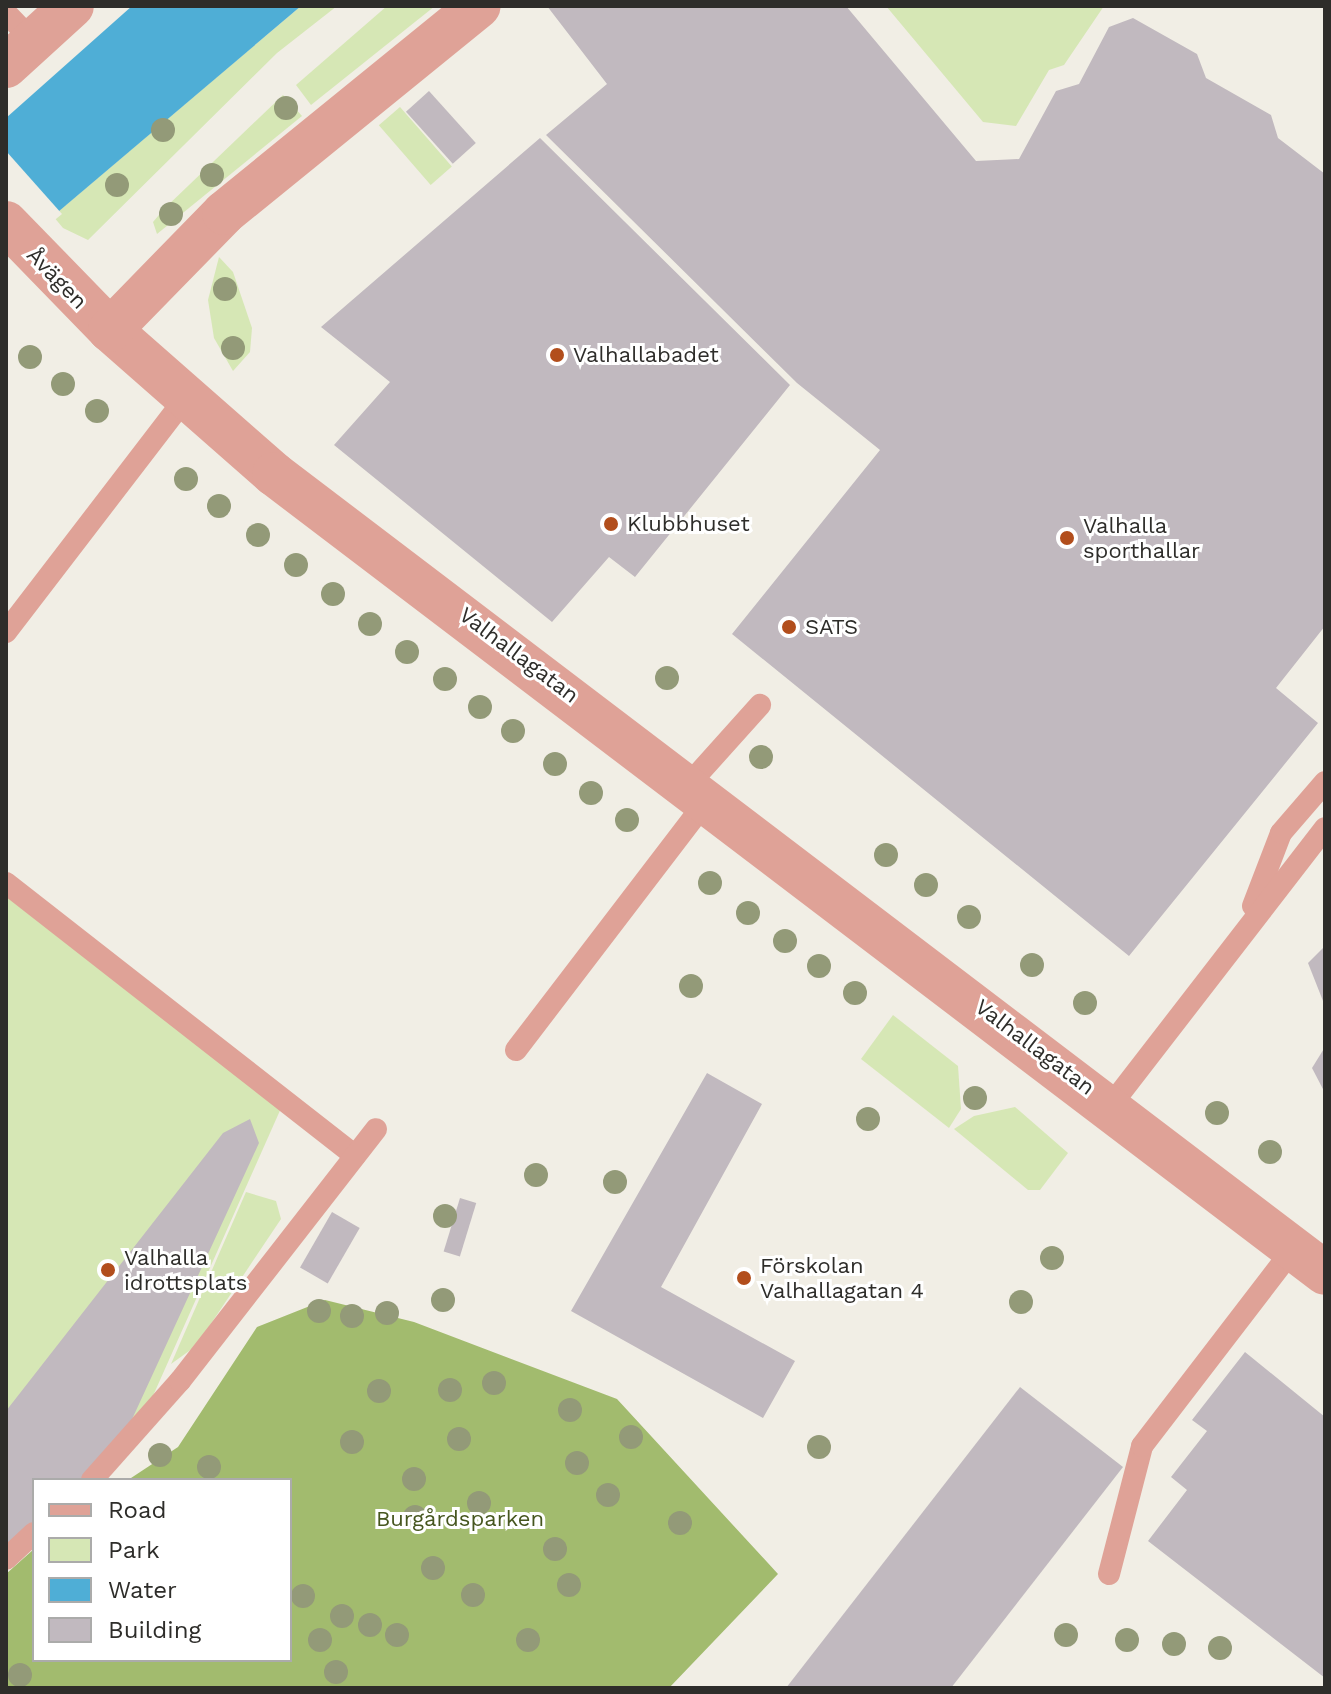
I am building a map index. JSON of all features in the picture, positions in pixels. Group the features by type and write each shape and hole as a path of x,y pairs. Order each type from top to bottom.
{"street":[{"path":"15,40 72,6"},
{"path":"110,330 224,213 479,6"},
{"name":"Åvägen","path":"6,223 44,266 110,330"},
{"name":"Valhallagatan","path":"110,330 185,399 1310,1260"}],"lane":[{"path":"6,632 185,399"},
{"path":"516,1050 760,705"},
{"path":"1249,918 1281,833 1325,782"},
{"path":"1111,1105 1249,918 1325,828"},
{"path":"6,883 355,1156"},
{"path":"94,1478 180,1381 376,1129"},
{"path":"1109,1574 1142,1446 1310,1260"},
{"path":"6,1559 32,1535"}],"green space":[{"path":"301,6 337,6 277,53 88,240 63,228 53,216"},
{"path":"387,6 435,6 311,105 296,85"},
{"path":"886,6 1104,6 1064,65 1049,70 1016,126 983,122"},
{"path":"283,95 302,116 157,234 153,222 164,209"},
{"path":"400,107 452,167 431,185 379,125"},
{"path":"219,257 233,272 252,328 250,352 233,371 214,338 208,300"},
{"name":"Valhalla idrottsplats","path":"6,892 282,1106 136,1434 38,1478 32,1478 6,1562"},
{"path":"893,1015 958,1066 961,1109 949,1128 861,1059"},
{"path":"1015,1107 1068,1153 1040,1190 1028,1190 954,1129 974,1116"},
{"path":"246,1192 276,1201 281,1219 196,1346 171,1364"},
{"name":"Burgårdsparken","path":"325,1300 414,1322 617,1399 778,1574 669,1688 6,1688 6,1574 32,1551 32,1662 292,1662 292,1478 131,1478 178,1447 257,1327"}],"water":[{"path":"132,6 301,6 6,256 6,118"}],"pier":[{"path":"6,151 62,214 6,260"}],"building":[{"name":"Valhalla sporthallar","path":"547,6 846,6 976,161 1019,159 1056,91 1079,84 1109,27 1133,18 1197,54 1206,78 1271,115 1278,138 1325,174 1325,626 1276,688 1318,723 1129,956 732,634 880,450 797,383 546,135 607,84"},
{"path":"429,91 476,143 453,164 406,112"},
{"name":"Valhallabadet","path":"540,138 790,385 635,577 609,557 552,622 334,445 390,382 321,327"},
{"path":"1325,946 1325,1006 1308,963"},
{"path":"1325,1047 1325,1093 1312,1068"},
{"path":"707,1073 762,1104 661,1287 795,1361 763,1418 571,1311"},
{"path":"250,1119 259,1143 128,1428 90,1478 32,1478 32,1530 6,1553 6,1411 223,1133"},
{"path":"460,1198 476,1203 460,1257 444,1252"},
{"path":"332,1212 360,1228 328,1283 300,1267"},
{"path":"1245,1352 1325,1417 1325,1678 1148,1541 1187,1490 1171,1477 1207,1431 1192,1420"},
{"path":"1020,1387 1123,1467 951,1688 786,1688"}],"place":[{"name":"Valhallabadet","path":"557,355"},
{"name":"Klubbhuset","path":"611,524"},
{"name":"Valhalla sporthallar","path":"1067,538"},
{"name":"SATS","path":"789,627"},
{"name":"Valhalla idrottsplats","path":"108,1270"},
{"name":"Förskolan Valhallagatan 4","path":"744,1278"}]}
